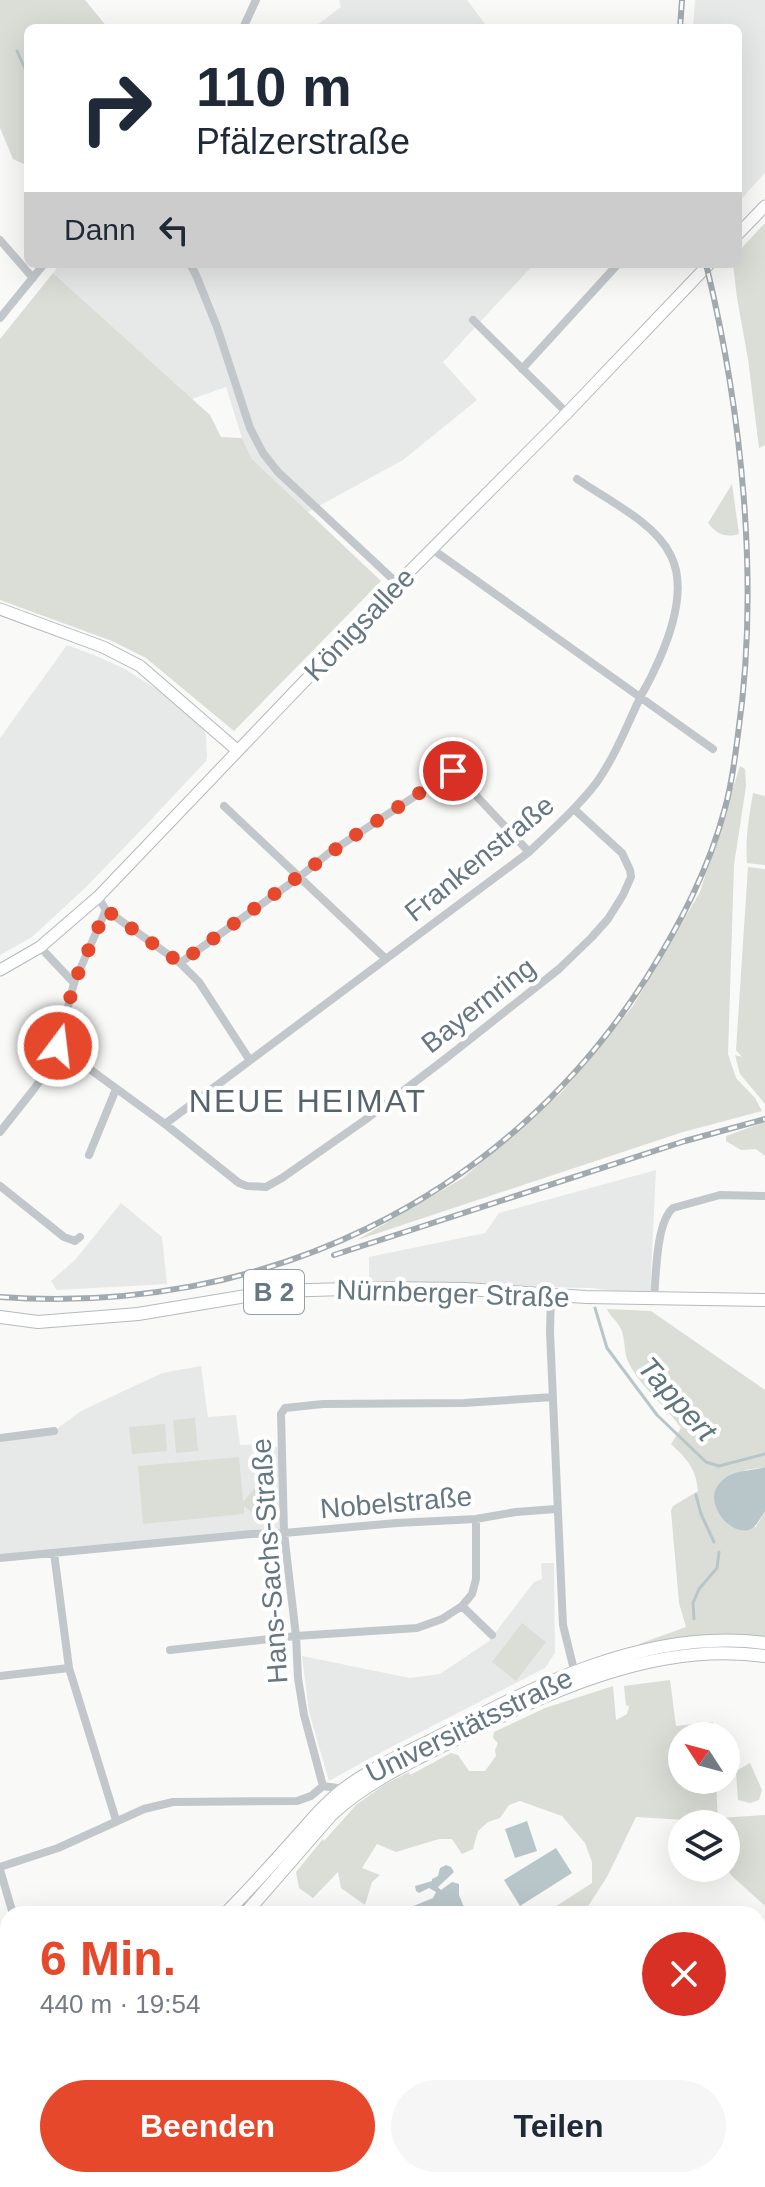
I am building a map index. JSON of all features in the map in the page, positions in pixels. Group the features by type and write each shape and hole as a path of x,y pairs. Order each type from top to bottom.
{"main road":[{"path":"742,230 765,206"},
{"name":"Königsallee","path":"0,970 40,947 98,897 705,268"},
{"path":"0,609 103,647 140,666 238,751"},
{"name":"Nürnberger Straße","path":"0,1317 38,1322 138,1314 288,1291 407,1288 654,1299 765,1300"},
{"name":"Universitätsstraße","path":"233,1906 320,1811 346,1789 378,1768 461,1725 634,1653 716,1640 765,1643"},
{"name":"Universitätsstraße","path":"258,1906 332,1814 367,1786 576,1677 689,1656 729,1653 765,1656"}],"street":[{"path":"245,24 256,0"},
{"path":"0,240 24,268"},
{"path":"24,268 33,278"},
{"path":"0,318 41,268"},
{"path":"192,268 217,327 250,428 263,453 278,472 398,584"},
{"path":"522,369 614,268"},
{"path":"473,320 567,413"},
{"name":"Frankenstraße","path":"165,1124 529,852 575,810 612,758 654,672 676,612 678,571 670,552 649,528 577,479"},
{"path":"432,549 713,749"},
{"path":"180,963 373,822 453,771 471,752"},
{"path":"453,771 529,852"},
{"path":"224,806 386,959"},
{"name":"Bayernring","path":"58,1046 239,1183 266,1187 365,1120 445,1059 559,969 608,919 628,886 630,870 622,853 575,810"},
{"path":"98,897 106,910 180,963 199,982 249,1059"},
{"path":"0,1132 49,1068 58,1046 74,983 106,910"},
{"path":"40,947 74,983"},
{"path":"89,1155 116,1089"},
{"path":"0,1186 64,1237 75,1241 80,1237"},
{"path":"654,1299 660,1241 667,1213 673,1208 720,1195 765,1196"},
{"path":"551,1294 556,1509 563,1625 576,1677"},
{"name":"Hans-Sachs-Straße","path":"323,1786 304,1715 298,1678 284,1533 281,1414 285,1408 323,1404 464,1403 553,1397"},
{"path":"0,1438 54,1431"},
{"name":"Nobelstraße","path":"0,1558 251,1534 476,1519 556,1509"},
{"path":"170,1650 296,1636 417,1628 442,1619 462,1606 472,1594 476,1579 476,1519"},
{"path":"54,1553 69,1668 116,1820"},
{"path":"462,1606 492,1635"},
{"path":"0,1676 69,1668"},
{"path":"11,1906 0,1868 58,1848 144,1809 173,1802 297,1801 311,1796 323,1786 346,1789"},
{"path":"242,1897 250,1906"}],"shaded area":[{"path":"0,0 85,0 105,24 24,24 24,164 13,159 0,128"},
{"path":"339,0 467,0 485,24 318,24 341,7"},
{"path":"695,0 765,0 765,173 742,198 742,24 693,24"},
{"path":"765,223 765,445 759,448 733,268 742,268 742,248"},
{"path":"57,268 530,268 443,362 477,400 403,460 308,512 252,459 226,387 192,399 53,273"},
{"path":"53,273 210,415 221,437 242,438 252,459 381,581 234,731 146,658 112,641 0,600 0,339"},
{"path":"732,484 739,534 725,535 708,523"},
{"path":"67,645 125,669 158,690 203,728 206,761 85,888 32,937 0,955 0,738"},
{"path":"740,766 745,769 746,786 734,865 728,1054 736,1078 755,1098 762,1111 683,1132 357,1240 463,1178 562,1092 633,1006 700,892"},
{"path":"753,793 765,796 765,865 747,863"},
{"path":"748,867 765,869 765,1104 740,1074 735,1055 742,1057 736,1050"},
{"path":"765,1122 765,1156 756,1149 741,1150 726,1141 726,1136"},
{"path":"656,1170 650,1295 591,1288 369,1283 369,1257 485,1233 499,1213"},
{"path":"121,1203 162,1237 167,1284 57,1290 51,1281 75,1260"},
{"path":"607,1309 651,1311 765,1390 765,1467 745,1470 755,1528 765,1512 765,1638 690,1636 639,1644 686,1627 679,1603 671,1511 673,1506 698,1491 690,1464 671,1444 681,1428 632,1368 621,1329"},
{"path":"201,1366 208,1417 236,1415 240,1445 268,1444 283,1449 283,1531 0,1556 0,1437 54,1431 81,1411 162,1373"},
{"path":"195,1418 198,1451 176,1453 173,1420"},
{"path":"165,1424 167,1451 132,1454 129,1427"},
{"path":"239,1457 243,1502 257,1485 268,1494 253,1513 244,1506 244,1514 143,1524 138,1466"},
{"path":"765,1467 765,1512 751,1529 733,1527 725,1521 715,1503 719,1484 734,1473"},
{"path":"541,1563 554,1563 555,1653 545,1668 329,1781 309,1712 302,1656 410,1678 440,1674 489,1641 534,1582 542,1579"},
{"path":"522,1623 546,1642 516,1681 492,1662"},
{"path":"670,1680 675,1722 668,1722 668,1794 717,1794 717,1810 668,1810 668,1819 636,1817 607,1877 588,1906 556,1906 592,1883 592,1862 585,1843 562,1816 520,1801 509,1805 500,1818 488,1822 478,1831 473,1849 462,1854 452,1839 439,1839 396,1852 377,1844 362,1868 380,1875 372,1882 365,1905 341,1888 338,1872 313,1898 299,1888 296,1872 323,1839 356,1805 384,1785 451,1753 458,1755 469,1771 485,1771 496,1756 498,1743 493,1738 494,1732 545,1708 613,1686 616,1720 627,1714 629,1706 626,1705 624,1686"},
{"path":"750,1763 762,1790 759,1800 750,1803 738,1800 740,1769"},
{"path":"765,1815 765,1906 739,1882 740,1817"},
{"path":"527,1821 537,1851 515,1858 505,1829"},
{"path":"556,1848 572,1873 520,1906 504,1880"},
{"path":"446,1865 454,1872 438,1887 441,1890 452,1882 459,1884 464,1906 413,1906 433,1898 436,1892 429,1888 419,1893 415,1886 432,1881 438,1876 440,1868"}],"waterway":[{"path":"17,51 24,66"},
{"name":"Tappert","path":"595,1308 607,1348 657,1415 706,1462 719,1466 765,1454"},
{"path":"696,1495 714,1542"},
{"path":"694,1619 693,1603 699,1589 717,1568 719,1552"}],"railway":[{"path":"680,24 682,0"},
{"path":"0,1297 97,1298 191,1286 282,1263 368,1228 449,1181 523,1124 589,1056 647,977 671,937 711,853 733,771 744,676 747,618 744,498 729,378 707,268"},
{"path":"334,1255 685,1141 765,1119"}],"district":[{"name":"NEUE HEIMAT","path":"308,1101"}],"route":[{"path":"58,1046 74,983 106,910 180,963 373,822 453,771"}]}
